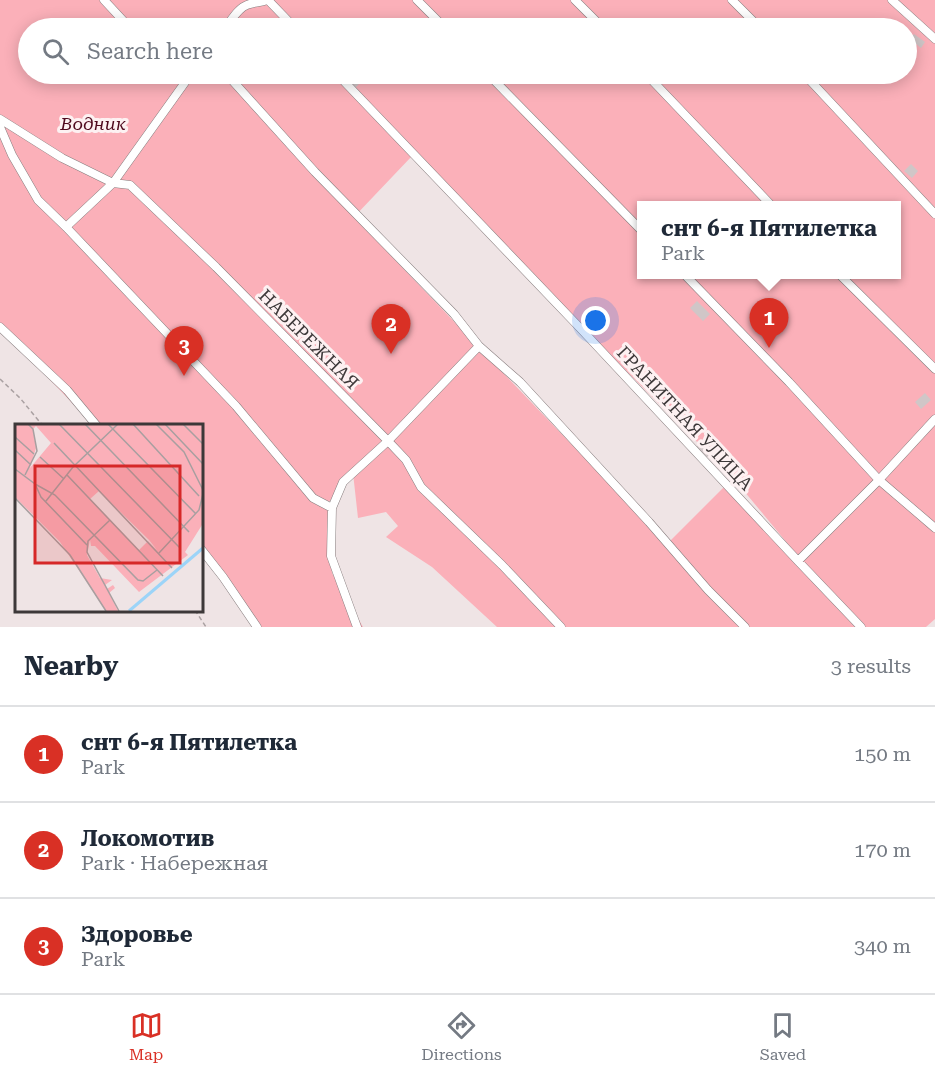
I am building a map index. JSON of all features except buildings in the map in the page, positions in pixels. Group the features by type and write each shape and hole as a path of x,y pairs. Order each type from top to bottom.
{"street":[{"path":"104,0 121,18"},
{"path":"233,18 243,6 267,0 285,18"},
{"path":"417,0 435,18"},
{"path":"575,0 593,18"},
{"path":"732,0 750,18"},
{"path":"892,0 912,18"},
{"path":"917,23 935,39"},
{"path":"66,227 113,183 184,84"},
{"path":"236,84 315,172 454,314 479,346 520,382 649,522 708,590 745,627"},
{"name":"ГРАНИТНАЯ УЛИЦА","path":"348,84 861,627"},
{"path":"498,84 637,226"},
{"path":"656,84 767,201"},
{"path":"813,84 935,214"},
{"name":"НАБЕРЕЖНАЯ","path":"0,118 62,158 113,183 130,185 216,267 388,441 406,460 421,488 502,565 561,627"},
{"path":"0,127 12,155 38,200 236,406 313,498 332,508"},
{"path":"689,279 789,381 879,480 935,528"},
{"path":"844,279 935,369"},
{"path":"0,327 67,390 95,424"},
{"path":"357,627 332,556 332,508 343,482 388,441 479,346"},
{"path":"798,561 935,420"},
{"path":"202,550 224,577 256,627"}],"path":[{"path":"0,379 20,398 41,424"},
{"path":"196,612 206,627"}],"green space":[{"name":"Водник","path":"0,0 935,0 935,619 926,627 857,627 734,479 412,156 354,217 667,544 727,484 855,627 497,627 432,567 386,537 398,526 386,512 358,518 353,473 329,502 332,573 363,627 260,627 202,550 202,424 92,424 0,327"}],"place":[{"name":"снт 6-я Пятилетка","path":"769,348"},
{"name":"Локомотив","path":"391,354"},
{"name":"Здоровье","path":"184,376"}]}
